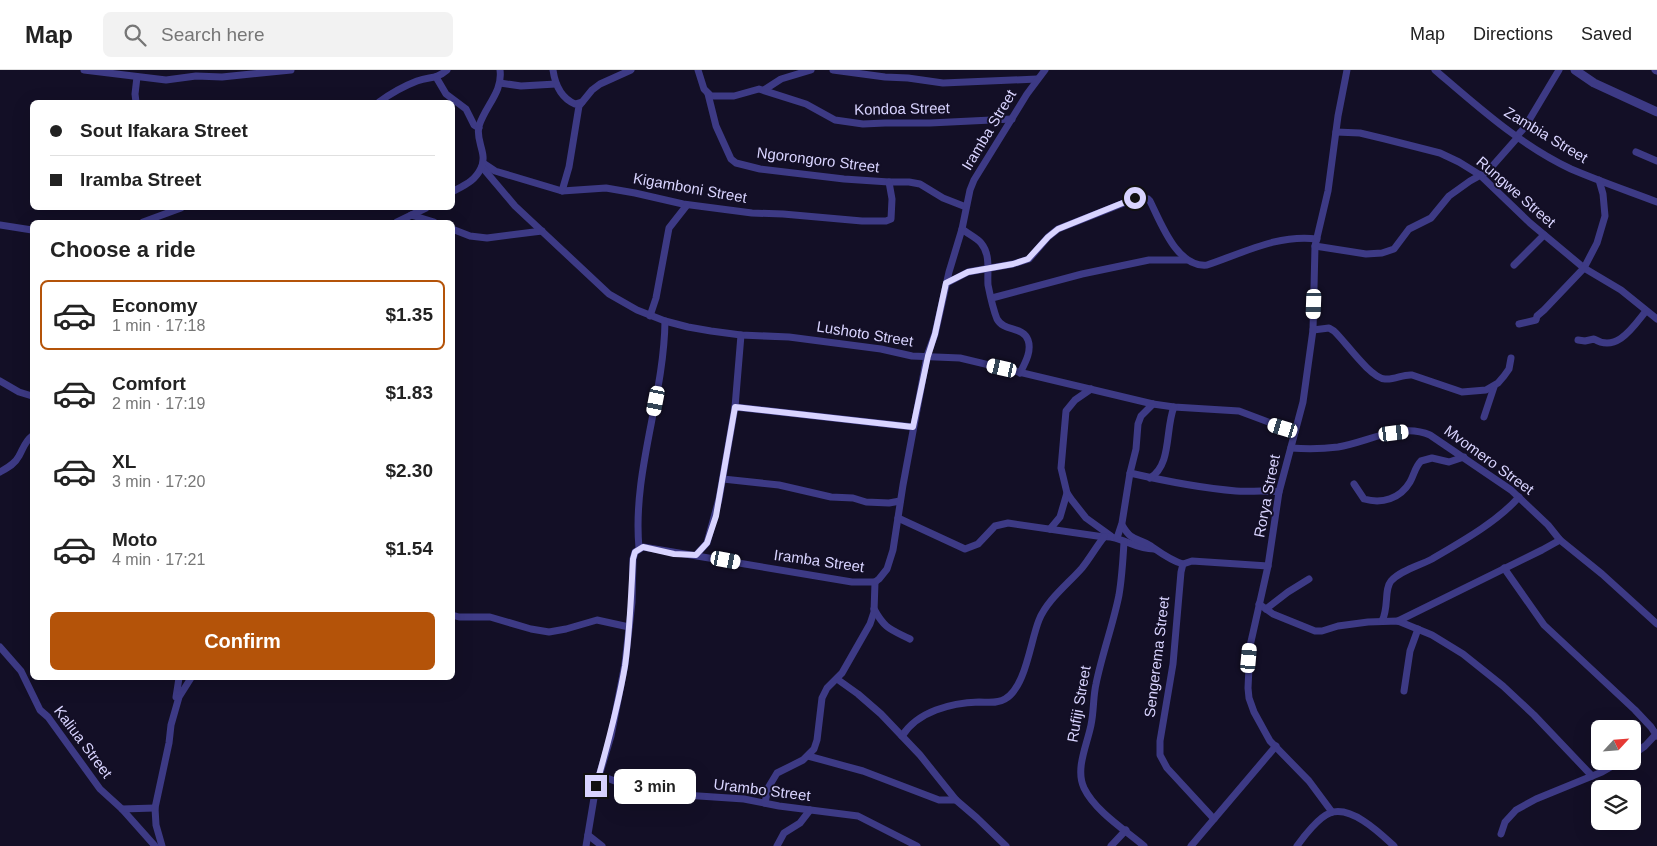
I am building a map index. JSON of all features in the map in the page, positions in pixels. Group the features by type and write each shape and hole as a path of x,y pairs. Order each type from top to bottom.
{"street":[{"path":"84,70 166,80 227,73 291,70"},
{"path":"382,100 411,84 436,77 447,70"},
{"path":"455,190 471,182 482,165 483,153 479,140 479,128 500,83 500,70"},
{"path":"553,70 556,84 567,100 575,104 583,102"},
{"path":"562,192 569,167 578,110 592,90 600,84 631,70"},
{"path":"764,90 781,79 811,70"},
{"path":"833,70 885,78 908,78 943,83 1037,79"},
{"name":"Iramba Street","path":"639,548 643,547 674,554 696,555 852,582 875,582 879,579 887,569 893,550 913,427 928,356 974,180 1044,70"},
{"name":"Rorya Street","path":"1332,812 1309,781 1276,746 1260,725 1249,698 1248,669 1250,646 1268,566 1278,492 1303,402 1313,330 1316,242 1328,191 1342,86 1347,70"},
{"name":"Zambia Street","path":"1435,70 1502,127 1570,168 1657,202"},
{"path":"946,283 968,272 1013,264 1028,259 1058,229 1140,197 1150,201 1174,246 1187,260 1198,265 1207,265 1263,245 1301,237 1366,254 1391,251 1398,245 1409,229 1431,218 1449,196 1484,174 1494,165 1525,127 1558,70"},
{"path":"1576,70 1594,83 1657,112"},
{"path":"698,71 704,89 708,94"},
{"path":"136,100 137,77"},
{"path":"436,77 446,94 454,100"},
{"path":"500,83 522,86 556,84"},
{"name":"Kondoa Street","path":"708,94 733,97 753,90 764,90 806,104 828,118 845,123 930,123 1012,119"},
{"name":"Ngorongoro Street","path":"708,94 716,126 734,162 760,169 844,179 920,184 943,198 966,207"},
{"path":"455,101 466,109 474,125 479,128"},
{"name":"Rungwe Street","path":"1336,132 1360,133 1426,149 1450,157 1480,176 1544,236 1584,268 1621,290 1657,319"},
{"path":"1636,152 1657,160"},
{"name":"Kigamboni Street","path":"482,165 495,171 562,192 614,189 687,205 752,213 886,221 892,217 892,193 889,182"},
{"name":"Lushoto Street","path":"482,165 500,190 609,294 620,302 665,321 688,328 741,335 789,337 881,349 912,356 960,358 1152,404 1239,411 1295,432"},
{"path":"1519,324 1536,320 1536,316 1584,268 1597,243 1605,216 1603,194 1599,180"},
{"path":"650,316 656,298 669,228 687,205"},
{"path":"148,220 176,210"},
{"path":"401,220 422,210"},
{"path":"411,215 427,220"},
{"path":"0,225 30,230"},
{"path":"962,229 981,243 986,254 988,286 998,321 1004,326 1023,332 1028,339 1027,357 1020,373"},
{"path":"455,230 470,236 487,238 542,231"},
{"path":"1514,265 1544,236"},
{"path":"992,298 1082,274 1141,262 1187,260"},
{"path":"1578,340 1594,339 1602,344 1613,343 1628,332 1646,311"},
{"path":"586,846 599,775 611,736 621,685 632,602 633,559 635,552 639,548 638,514 641,481 656,401 665,321"},
{"path":"1313,330 1328,328 1334,331 1360,360 1384,379 1412,375 1464,393 1494,387"},
{"path":"696,555 707,543 716,516 735,407 741,335"},
{"path":"1484,418 1494,387 1509,369 1511,358"},
{"path":"0,381 19,392 30,395"},
{"path":"1091,389 1075,400 1065,415 1061,468 1067,493 1086,518 1111,537"},
{"path":"902,736 910,726 941,707 999,701 1006,699 1015,689 1028,658 1034,633 1044,610 1122,525 1130,473 1136,449 1138,424 1141,416 1152,404"},
{"path":"735,407 913,427"},
{"path":"1150,478 1162,466 1171,414 1174,407"},
{"name":"Mvomero Street","path":"1291,448 1338,447 1394,433 1414,431 1430,435 1495,478 1519,497 1548,524 1560,540 1602,574 1657,624"},
{"path":"0,472 15,461 30,438"},
{"path":"1354,484 1364,499 1376,502 1386,500 1401,494 1421,461 1430,458 1449,462 1464,457"},
{"path":"1130,473 1220,489 1278,492"},
{"path":"723,479 779,485 866,502 889,503 900,501"},
{"path":"1050,529 1060,517 1067,493"},
{"path":"1382,621 1386,611 1388,587 1394,578 1433,558 1487,525 1501,515 1519,497"},
{"path":"898,518 965,549 978,544 995,526 1001,524 1111,537 1142,548 1154,549"},
{"path":"1122,525 1133,539 1182,564 1192,561 1211,561 1268,566"},
{"path":"1398,621 1560,540"},
{"name":"Rufiji Street","path":"1124,542 1119,595 1095,686 1094,711 1082,758 1080,774 1087,794 1116,823 1144,846"},
{"name":"Sengerema Street","path":"1182,564 1173,664 1159,748 1160,755 1167,768 1214,819"},
{"path":"1504,568 1544,625 1635,710 1657,734 1641,749"},
{"path":"1266,609 1288,592 1309,580"},
{"path":"765,803 768,788 777,773 803,760 814,750 822,698 827,688 838,679 870,624 874,609 875,582"},
{"path":"1259,604 1273,614 1315,631 1347,624 1382,621 1398,621 1418,629 1464,654 1503,686 1534,715 1592,776"},
{"path":"874,609 882,623 910,639"},
{"path":"455,616 490,617 531,629 550,632 597,620 629,626"},
{"path":"1404,691 1410,651 1418,629"},
{"name":"Kaliua Street","path":"0,647 21,671 40,710 48,717 100,789 122,809 155,846"},
{"path":"838,679 870,703 920,756 956,800 978,818 999,843 1006,846"},
{"path":"162,846 156,825 156,808 180,680"},
{"path":"171,724 178,697 190,680"},
{"path":"1191,846 1276,746"},
{"path":"808,756 863,771 939,800 956,800"},
{"path":"1501,834 1505,822 1516,810 1536,798 1604,770"},
{"name":"Urambo Street","path":"599,775 635,787 684,796 744,799 858,816 917,846"},
{"path":"122,809 156,808"},
{"path":"777,846 784,834 800,823 810,810"},
{"path":"1297,846 1322,818 1332,812 1344,812 1358,818 1394,846"},
{"path":"1111,846 1126,830"},
{"path":"588,835 602,846"}],"route":[{"path":"596,786 611,736 625,664 635,552 643,547 674,554 696,555 704,548 716,516 735,407 913,427 946,283 975,270 1022,262 1031,257 1048,237 1058,229 1135,198"}]}
